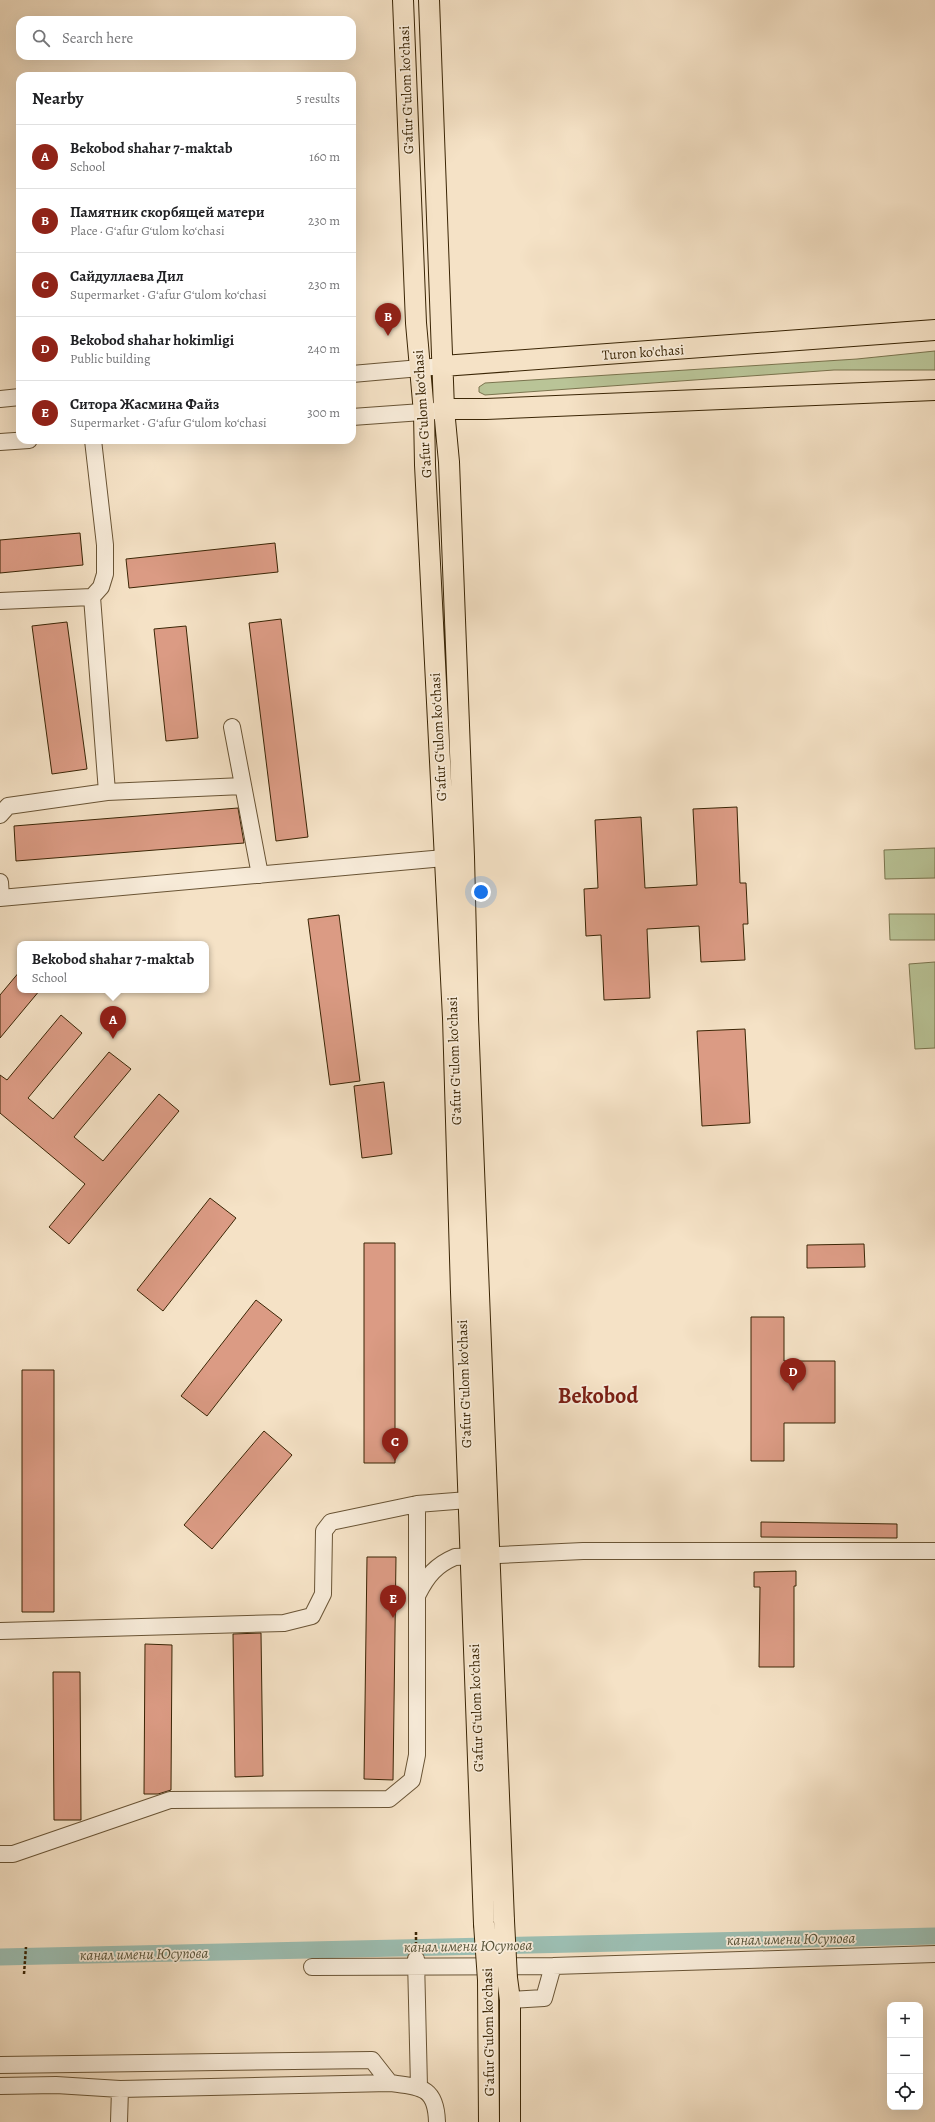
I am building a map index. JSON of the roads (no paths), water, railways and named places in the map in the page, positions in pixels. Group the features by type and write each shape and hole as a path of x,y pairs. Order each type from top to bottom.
{"main road":[{"name":"Gʻafur Gʻulom koʻchasi","path":"403,0 416,324 424,413 425,465 444,858 460,1019 479,1556 494,1922 498,1979 489,2122"},
{"name":"Gʻafur Gʻulom koʻchasi","path":"429,0 444,409 449,462 464,857 460,1019 468,1500 479,1556"},
{"name":"Turon ko'chasi","path":"443,366 935,330"},
{"path":"444,409 494,409 935,390"},
{"name":"Gʻafur Gʻulom koʻchasi","path":"498,1979 510,2000 510,2122"}],"street":[{"name":"Turon ko'chasi","path":"356,374 443,366"},
{"path":"0,399 16,397"},
{"path":"356,417 424,413 444,409"},
{"path":"0,442 16,441"},
{"path":"0,601 92,597 101,587 105,574 105,545 93,444"},
{"path":"92,597 107,792"},
{"path":"232,727 260,875"},
{"path":"0,815 8,806 107,792 243,786"},
{"path":"0,882 1,898 444,858"},
{"path":"0,1631 284,1623 312,1616 323,1594 324,1531 332,1522 417,1504 468,1500"},
{"path":"0,1854 13,1854 170,1800 389,1799 412,1780 417,1755 417,1504"},
{"path":"418,1594 427,1577 440,1564 455,1558 479,1556 583,1551 935,1551"},
{"path":"312,1967 416,1963 553,1966 935,1954"},
{"path":"416,1963 419,2087"},
{"path":"510,2000 544,1998 553,1966"},
{"path":"0,2065 372,2060 390,2083"},
{"path":"0,2086 56,2085 120,2089 390,2083 419,2087 437,2105 437,2122"},
{"path":"120,2089 120,2122"}],"waterway":[{"name":"канал имени Юсупова","path":"0,1957 935,1936"}],"place":[{"name":"Памятник скорбящей матери","path":"388,336"},
{"name":"Bekobod shahar 7-maktab","path":"113,1039"},
{"name":"Bekobod shahar hokimligi","path":"793,1391"},
{"name":"Сайдуллаева Дил","path":"395,1461"},
{"name":"Ситора Жасмина Файз","path":"393,1618"}],"district":[{"name":"Bekobod","path":"598,1395"}]}
